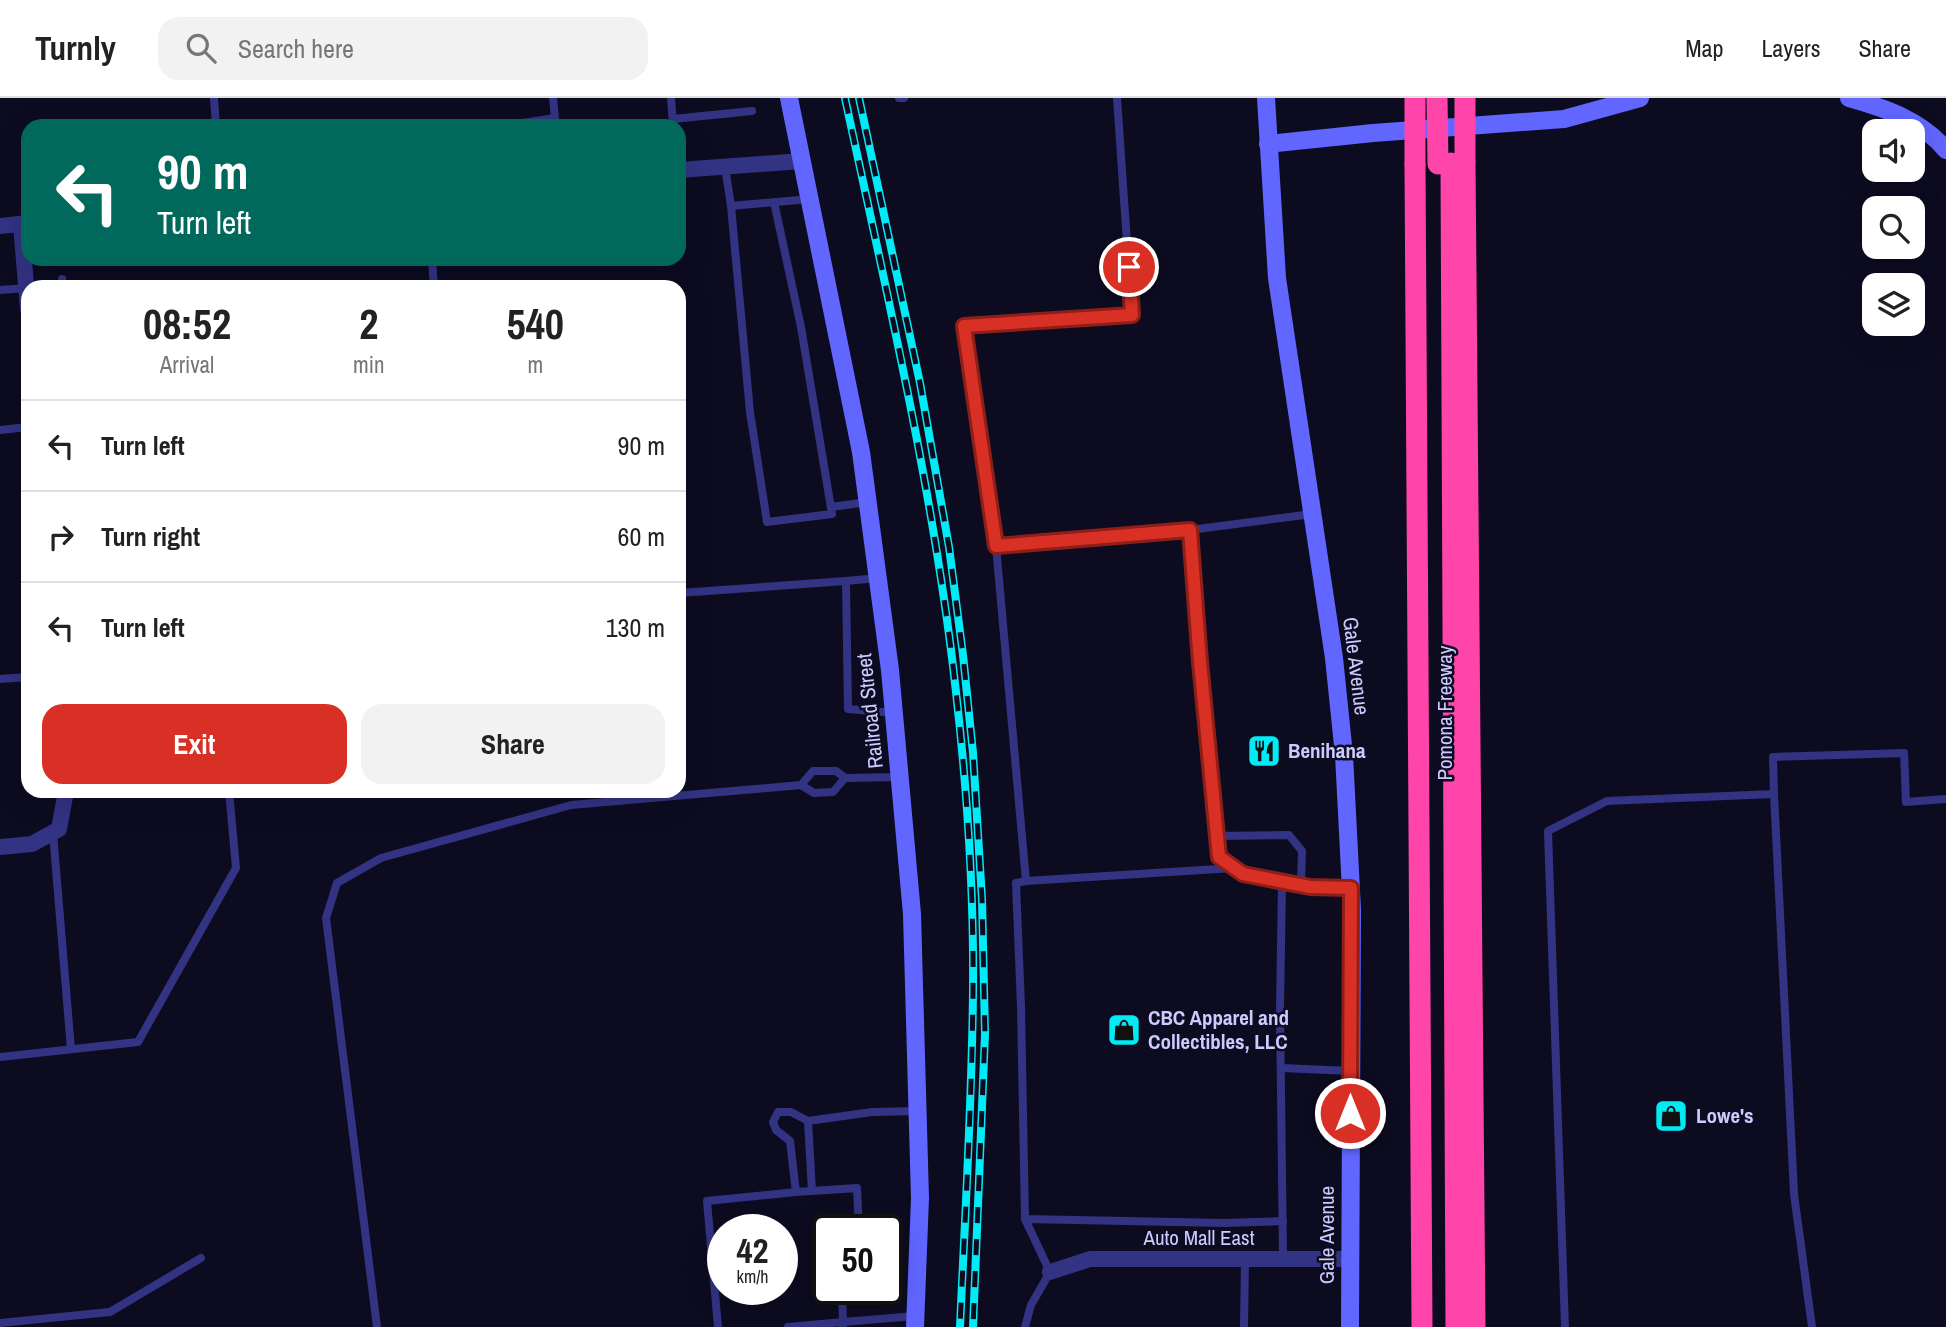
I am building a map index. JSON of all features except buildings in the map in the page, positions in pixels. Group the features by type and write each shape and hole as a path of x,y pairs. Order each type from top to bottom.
{"highway":[{"name":"Pomona Freeway","path":"1415,98 1422,1327"},
{"path":"1437,98 1451,163 1445,1327"},
{"path":"1450,98 1456,1327"},
{"name":"Pomona Freeway","path":"1465,98 1451,163 1475,1327"}],"street":[{"name":"Railroad Street","path":"789,98 862,452 894,713 912,914 920,1198 915,1322"},
{"name":"Gale Avenue","path":"1266,98 1277,278 1335,672 1344,755 1351,888 1350,1327"},
{"path":"1268,144 1564,119 1640,98"},
{"path":"1849,98 1882,107 1905,118 1926,130 1945,146"},
{"path":"686,170 802,161"},
{"path":"0,226 21,224"},
{"path":"0,846 32,844 59,829 65,798"},
{"name":"Auto Mall East","path":"1050,1272 1090,1259 1350,1259"}],"lane":[{"path":"214,98 216,119"},
{"path":"553,98 556,119"},
{"path":"670,98 673,119"},
{"path":"1026,881 996,546 964,326 1132,315 1117,98"},
{"path":"686,120 752,111"},
{"path":"725,167 750,412 767,522 832,514 801,327 774,202"},
{"path":"731,206 810,199"},
{"path":"0,290 21,288"},
{"path":"0,430 21,428"},
{"path":"831,506 868,502"},
{"path":"996,546 1190,530 1312,514"},
{"path":"1190,530 1219,857 1243,874 1301,885 1351,888"},
{"path":"686,593 878,578"},
{"path":"845,582 848,709 894,713"},
{"path":"0,680 21,678"},
{"path":"1812,1327 1794,1194 1773,757 1904,753 1906,802 1946,799"},
{"path":"801,785 813,771 836,771 845,778 900,777"},
{"path":"686,795 801,785 814,793 833,792 845,778"},
{"path":"1565,1327 1548,831 1607,801 1774,794"},
{"path":"0,1057 138,1042 236,868 230,798"},
{"path":"377,1327 326,918 337,883 381,858 571,805 652,798"},
{"path":"53,832 71,1049"},
{"path":"1217,836 1289,835 1302,851 1301,885"},
{"path":"1025,1327 1031,1305 1050,1272 1025,1219 1016,883 1234,868"},
{"path":"1282,882 1280,1009 1283,1258"},
{"path":"1281,1069 1351,1071"},
{"path":"796,1192 790,1141 776,1130 773,1122 778,1112 791,1112 808,1121 872,1112 918,1111"},
{"path":"808,1121 812,1191"},
{"path":"718,1327 707,1201 857,1188 858,1214"},
{"path":"1025,1219 1225,1223 1283,1221"},
{"path":"0,1323 110,1312 201,1258"},
{"path":"1244,1327 1245,1259"},
{"path":"842,1305 843,1325"},
{"path":"788,1327 915,1322"}],"railway":[{"path":"845,98 922,468 947,617 963,766 971,879 973,991 960,1327"},
{"path":"859,98 920,383 949,547 973,753 982,899 985,1034 973,1327"}],"place":[{"name":"Benihana","path":"1264,751"},
{"name":"CBC Apparel and Collectibles, LLC","path":"1124,1030"},
{"name":"Lowe's","path":"1671,1116"}],"route":[{"path":"1129,267 1132,315 964,326 996,546 1190,530 1219,857 1243,874 1310,887 1351,888 1350,1113"}]}
